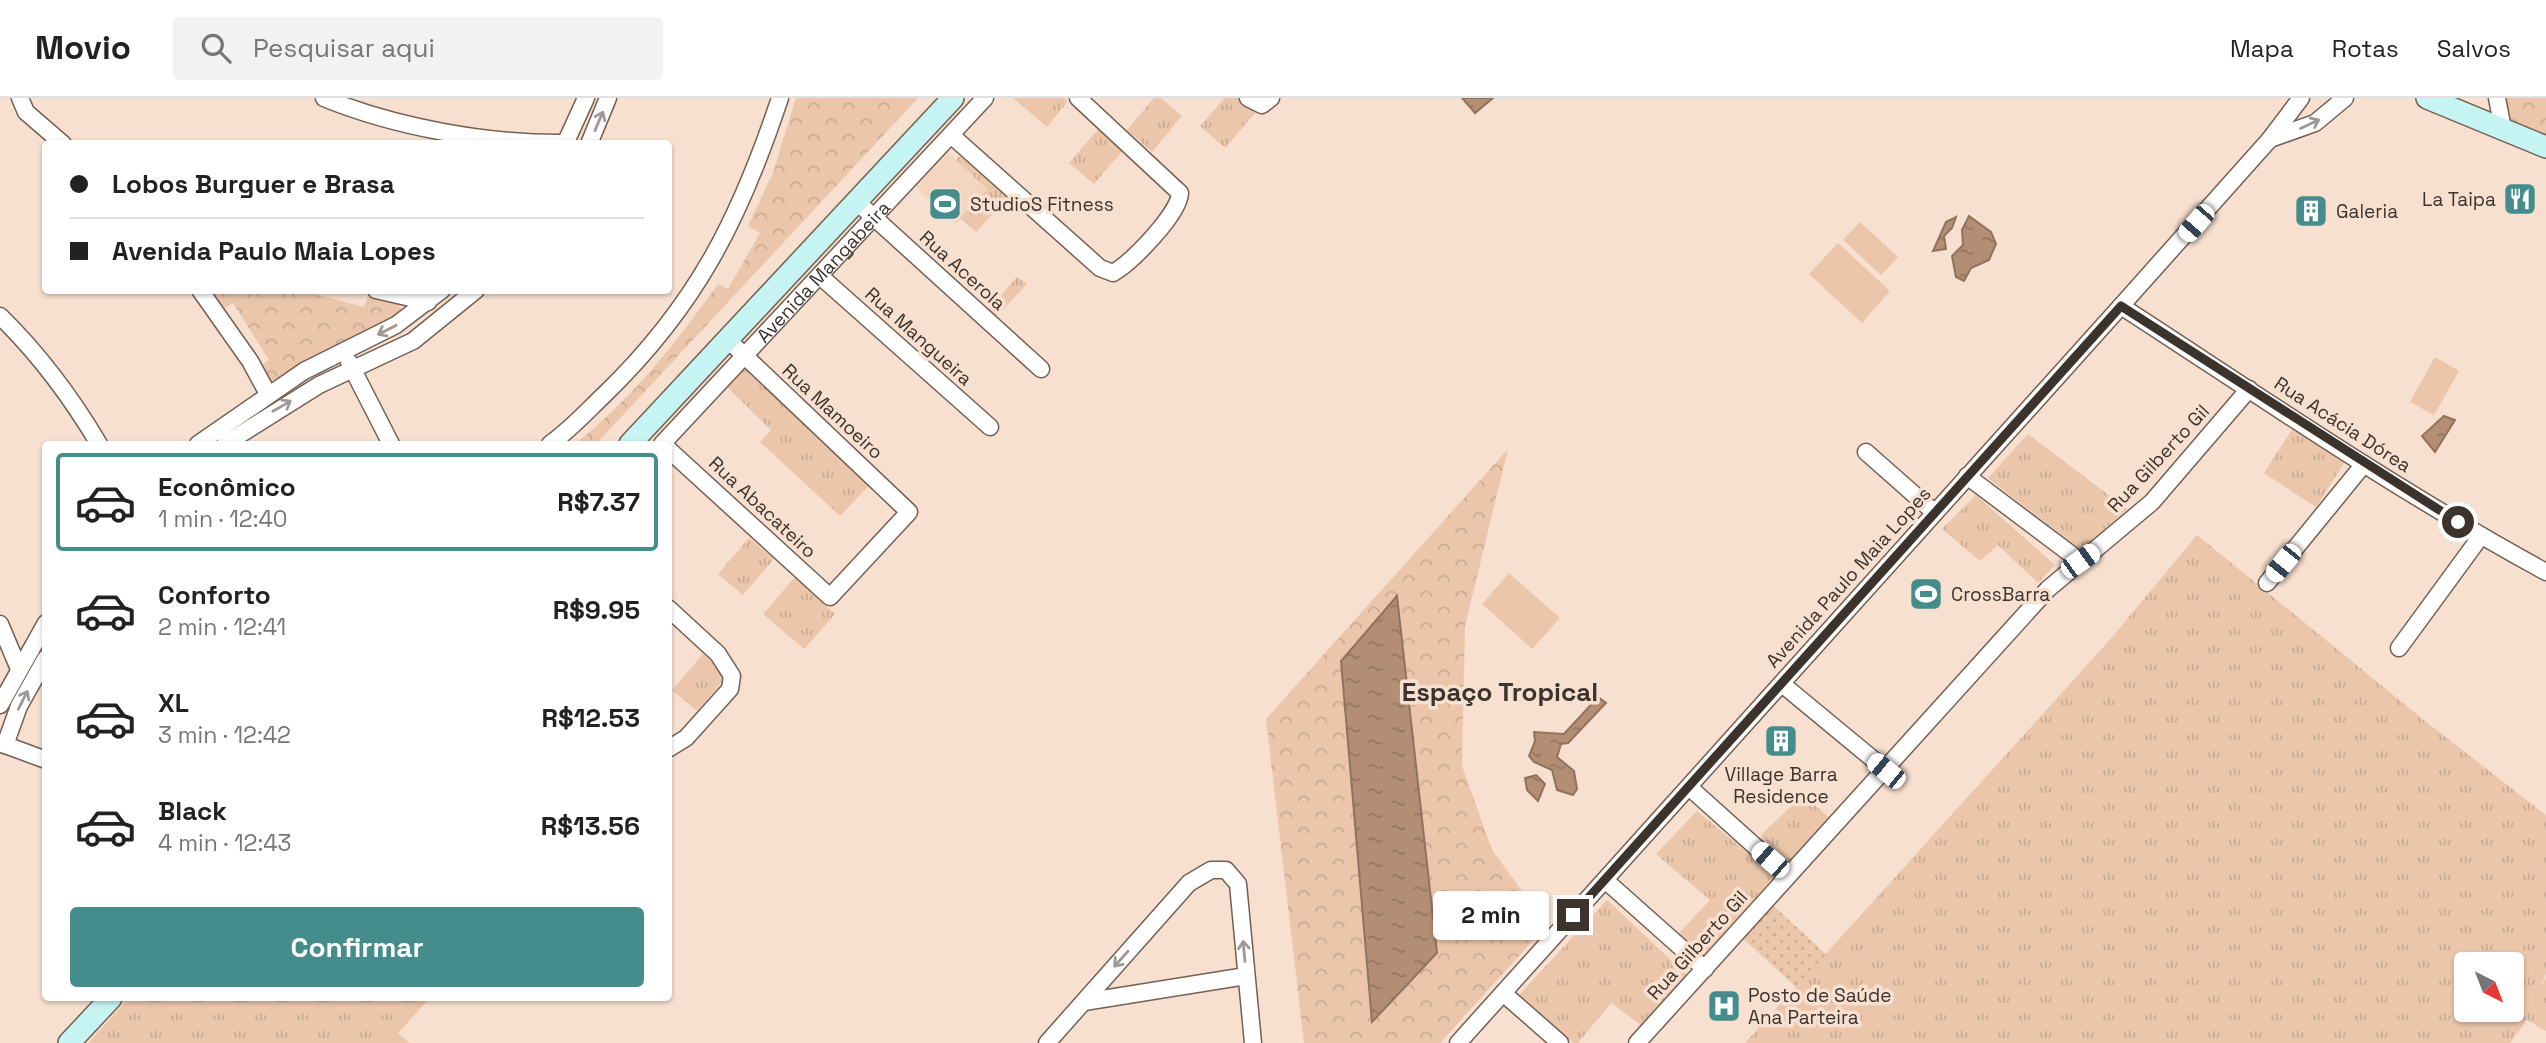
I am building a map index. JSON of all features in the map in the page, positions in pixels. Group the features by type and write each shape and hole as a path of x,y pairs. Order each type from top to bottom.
{"street":[{"path":"20,98 26,112 58,140"},
{"path":"324,98 401,122 477,136 527,140"},
{"path":"566,140 586,98"},
{"path":"591,140 608,98"},
{"path":"553,441 644,356 686,303 726,237 759,161 780,98"},
{"path":"633,441 953,98"},
{"name":"Avenida Mangabeira","path":"668,441 985,98"},
{"path":"950,135 1100,268 1113,273 1173,214 1180,201 1180,193 1078,98"},
{"name":"Avenida Paulo Maia Lopes","path":"1458,1043 2270,139 2301,98"},
{"name":"Avenida Paulo Maia Lopes","path":"2270,139 2315,123 2345,98"},
{"path":"2427,98 2546,147"},
{"path":"2497,98 2503,129"},
{"name":"Rua Acerola","path":"857,202 1041,369"},
{"name":"Rua Mangueira","path":"820,276 990,427"},
{"path":"203,294 250,361 268,394"},
{"path":"393,294 428,302"},
{"path":"202,441 268,394 396,325 437,294"},
{"path":"230,441 319,385 413,341 471,294"},
{"name":"Rua Acácia Dórea","path":"2121,306 2364,464 2481,536 2546,572"},
{"path":"0,316 27,342 79,410 97,441"},
{"name":"Rua Mamoeiro","path":"728,340 909,512 830,597"},
{"path":"342,352 354,370 390,441"},
{"name":"Rua Gilberto Gil","path":"1637,1043 2048,589 2152,502 2249,389"},
{"name":"Rua Abacateiro","path":"672,452 830,597"},
{"path":"1866,452 1934,512"},
{"path":"2267,583 2364,464"},
{"path":"1967,476 2080,561"},
{"path":"2399,648 2481,536"},
{"path":"672,612 718,654 732,676 730,689 686,738 672,747"},
{"path":"0,624 19,669"},
{"path":"0,705 42,630"},
{"path":"42,665 19,706 3,744 42,759"},
{"path":"1782,684 1886,771"},
{"path":"1689,787 1788,876"},
{"path":"1047,1043 1189,883 1211,870 1226,870 1238,884 1253,1043"},
{"path":"1605,880 1705,969"},
{"path":"1084,1002 1247,976"},
{"path":"1503,993 1560,1043"},
{"path":"69,1043 108,1001"}],"shaded area":[{"path":"945,150 987,189 956,224 913,185"}],"green space":[{"path":"796,98 918,98 599,441 579,441 596,427 652,369 718,284 728,289 760,233 748,226 773,173"},
{"path":"1013,98 1064,98 1068,101 1047,127"},
{"path":"1154,98 1161,98 1182,116 1152,152 1127,130"},
{"path":"1225,98 1240,98 1256,112 1225,148 1200,126"},
{"path":"2497,98 2546,98 2546,147 2503,129"},
{"path":"1100,127 1125,148 1094,184 1069,163"},
{"path":"961,154 1008,197 976,232 960,218 987,189 956,160"},
{"path":"1860,222 1898,257 1881,275 1843,240"},
{"path":"1838,243 1890,291 1862,323 1809,274"},
{"path":"1017,277 1027,284 996,317 986,312"},
{"path":"213,294 314,294 364,307 368,296 397,302 401,309 397,316 269,382 258,368 269,360 233,303 223,309"},
{"path":"744,356 875,479 840,516 760,442 771,430 721,381"},
{"path":"2435,357 2459,371 2434,415 2410,402"},
{"path":"2298,420 2350,454 2316,507 2264,473"},
{"path":"2028,434 2127,509 2081,550 1988,478"},
{"path":"1508,449 1465,626 1462,766 1492,850 1547,925 1440,1043 1304,1043 1266,719"},
{"path":"1976,495 2055,565 2038,583 1998,545 1980,561 1942,529"},
{"path":"2197,535 2425,721 2546,815 2546,973 2539,991 2546,977 2546,1031 2527,1020 2510,1043 1745,1043 2107,643"},
{"path":"749,538 774,559 743,595 718,574"},
{"path":"1509,573 1560,618 1532,649 1482,604"},
{"path":"795,577 835,614 804,649 763,614"},
{"path":"703,654 728,675 697,711 672,690"},
{"path":"1803,795 1832,820 1790,863 1761,835"},
{"path":"1697,811 1778,878 1703,960 1676,936 1710,900 1656,854"},
{"path":"1607,900 1688,976 1642,1026 1611,1003 1578,1043 1574,1043 1519,995"},
{"path":"1767,900 1826,954 1796,987 1737,933"},
{"path":"126,1001 427,1001 398,1033 410,1043 88,1043"}],"water":[{"path":"1462,98 1493,98 1475,113"},
{"path":"1969,216 1991,232 1996,244 1989,260 1971,268 1964,281 1956,277 1952,256 1963,245 1962,230"},
{"path":"1956,217 1952,228 1944,236 1946,249 1933,251 1946,222"},
{"path":"2444,416 2455,420 2435,452 2422,436"},
{"path":"1397,596 1437,953 1372,1022 1341,661"},
{"path":"1598,697 1606,703 1568,743 1561,744 1557,757 1574,771 1577,789 1573,795 1557,790 1552,770 1534,762 1529,756 1535,741 1534,732 1564,734"},
{"path":"1536,775 1545,784 1538,801 1527,790 1525,778"}],"place":[{"name":"La Taipa","path":"2520,199"},
{"name":"StudioS Fitness","path":"945,204"},
{"name":"Galeria","path":"2311,211"},
{"name":"CrossBarra","path":"1926,594"},
{"name":"Village Barra Residence","path":"1781,741"},
{"name":"Posto de Saúde Ana Parteira","path":"1724,1006"}],"district":[{"name":"Espaço Tropical","path":"1500,692"}],"route":[{"path":"1573,915 2121,306 2458,522"}]}
